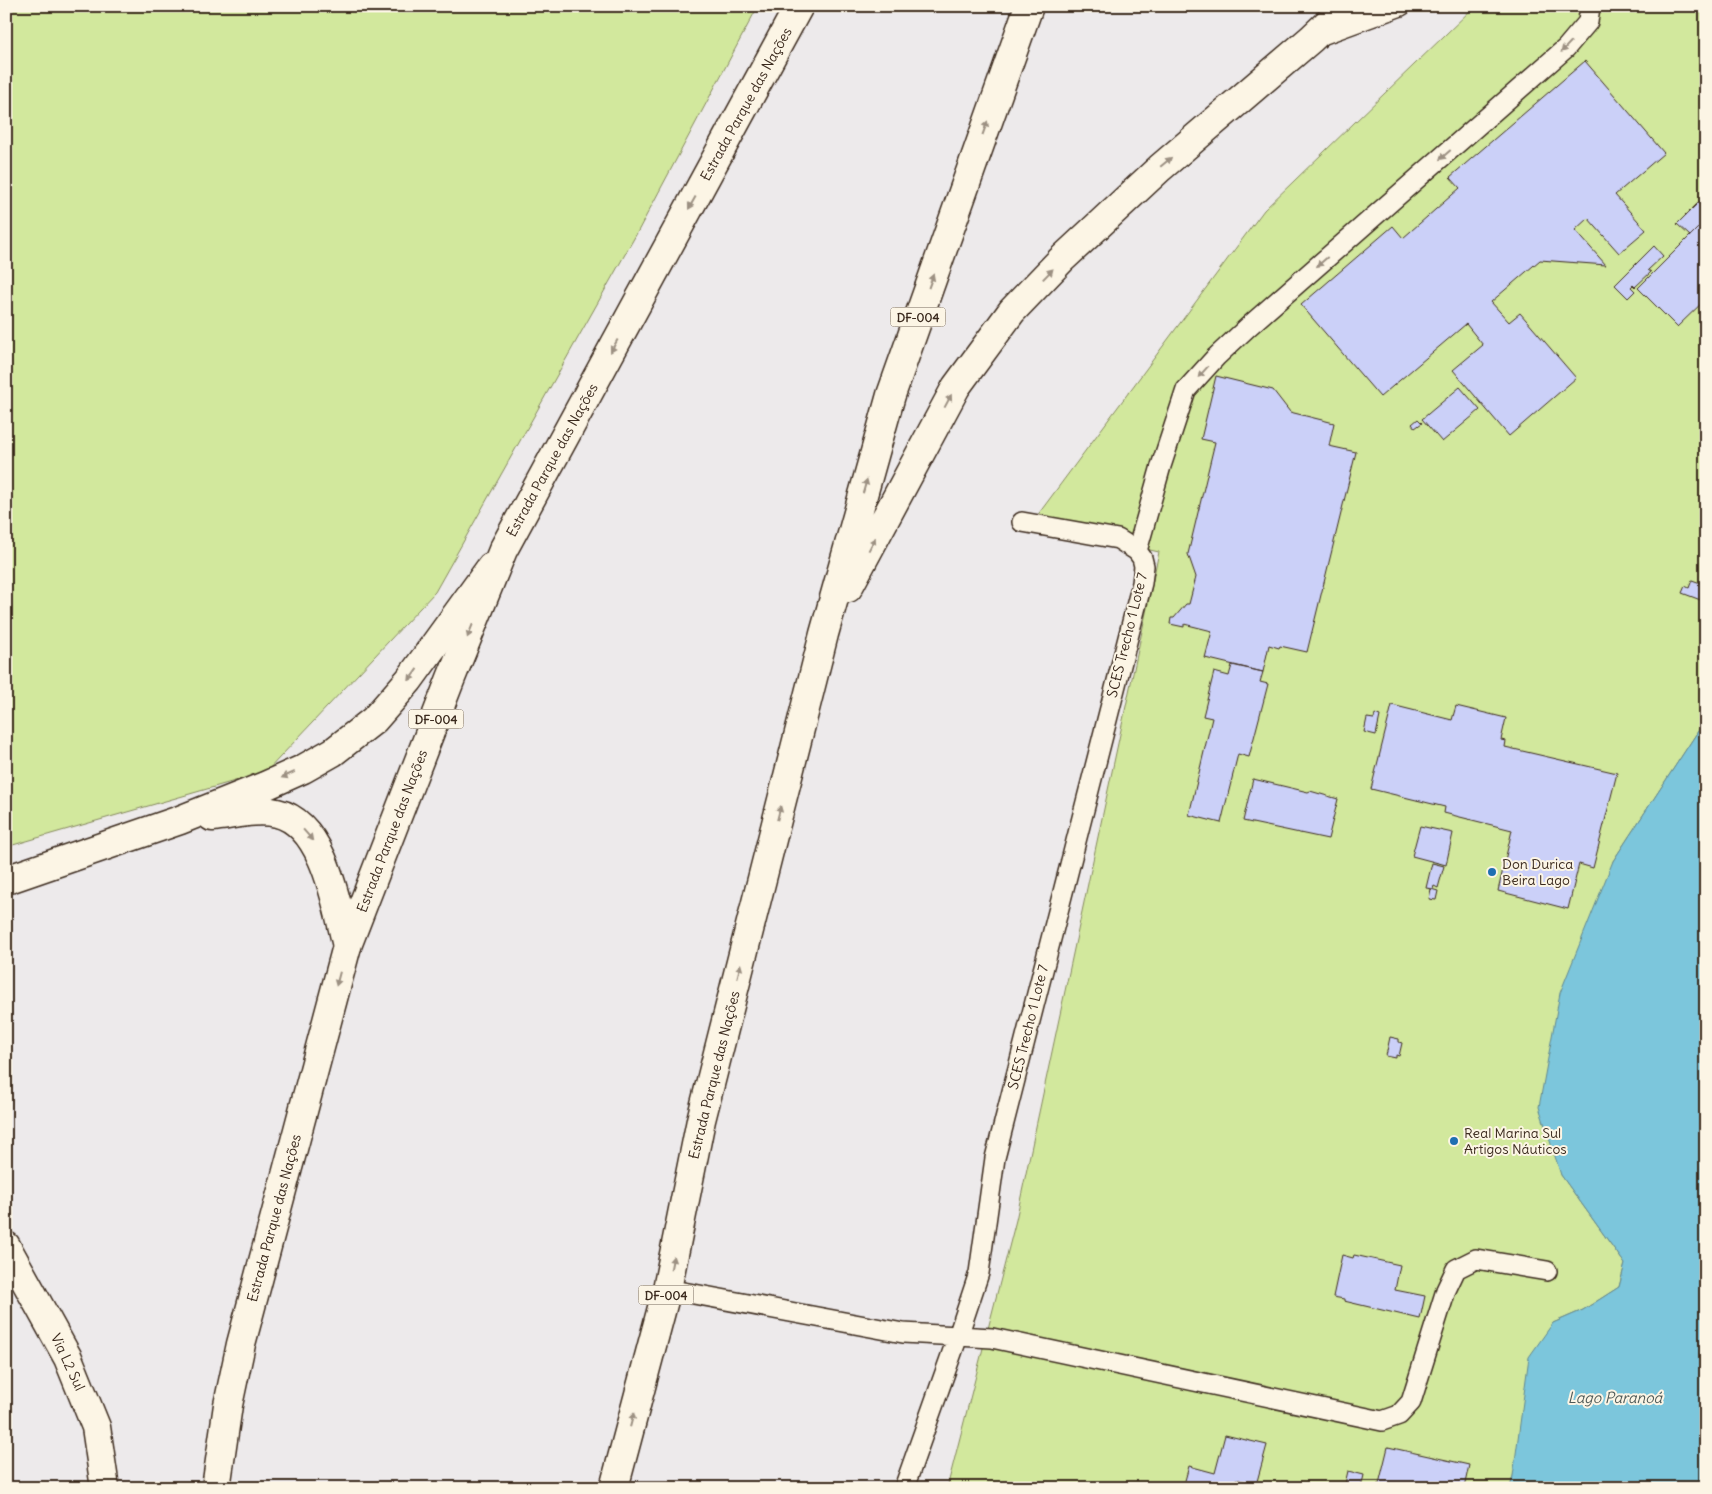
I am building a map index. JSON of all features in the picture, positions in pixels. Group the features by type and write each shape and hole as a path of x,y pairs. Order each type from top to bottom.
{"main road":[{"name":"Estrada Parque das Nações","path":"216,1488 228,1405 241,1344 347,946 451,678 503,550 799,6"},
{"name":"Estrada Parque das Nações","path":"614,1488 667,1289 702,1120 824,634 890,395 1029,6"},
{"path":"824,634 956,387 1012,311 1061,260 1160,168 1311,39 1346,6"},
{"path":"6,880 180,820 303,769 333,752 374,720 410,680 503,550"},
{"path":"180,820 260,812 276,813 288,817 304,830 315,844 325,864 347,946"},
{"name":"Via L2 Sul","path":"6,1246 68,1358 96,1427 105,1488"}],"lane":[{"path":"1311,39 1401,6"},
{"path":"1137,552 1161,466 1186,390 1216,357 1248,327 1566,48 1588,22 1590,6"},
{"name":"SCES Trecho 1 Lote 7","path":"904,1488 979,1272 995,1158 1142,583 1144,566 1142,558 1137,552 1118,539 1022,522"},
{"path":"667,1289 903,1333 992,1338 1382,1421 1399,1415 1411,1402 1446,1290 1456,1269 1476,1259 1547,1271"}],"green space":[{"path":"6,6 758,6 637,233 435,592 266,772 6,847"},
{"path":"1475,6 1706,6 1706,719 1613,861 1561,1175 1625,1264 1619,1287 1583,1310 1553,1323 1510,1488 947,1488 1016,1220 1159,552 1031,524 1264,210"}],"water":[{"name":"Lago Paranoá","path":"1706,719 1706,1488 1510,1488 1529,1357 1553,1323 1583,1310 1619,1287 1625,1264 1561,1175 1539,1107 1560,993 1613,861"}],"building":[{"path":"1585,61 1664,153 1615,195 1646,230 1619,253 1588,218 1575,230 1606,265 1540,260 1491,302 1509,322 1520,313 1576,378 1509,436 1453,370 1483,345 1466,324 1380,397 1301,305 1393,226 1403,238 1460,188 1450,177"},
{"path":"1706,195 1706,220 1690,236 1677,224"},
{"path":"1706,220 1706,299 1677,327 1638,288"},
{"path":"1654,246 1663,256 1648,270 1651,272 1635,287 1633,285 1631,287 1635,291 1628,298 1615,285"},
{"path":"1216,376 1273,390 1290,412 1334,423 1329,446 1356,452 1307,652 1269,645 1263,672 1205,658 1212,631 1184,624 1184,627 1170,624 1171,618 1174,618 1186,604 1189,604 1196,577 1188,554 1215,442 1201,439"},
{"path":"1460,387 1480,410 1442,442 1422,419"},
{"path":"1418,419 1422,423 1415,428 1412,424"},
{"path":"1692,580 1706,585 1706,602 1682,593 1685,586 1689,588"},
{"path":"1232,665 1263,672 1260,682 1268,684 1249,757 1238,754 1221,823 1189,815 1212,718 1203,716 1214,672 1229,676"},
{"path":"1392,705 1452,720 1456,706 1506,718 1501,740 1506,741 1505,747 1617,773 1593,868 1579,864 1568,909 1498,891 1512,830 1444,813 1445,807 1371,789"},
{"path":"1375,714 1380,716 1376,735 1364,732 1367,718 1374,719"},
{"path":"1253,779 1338,799 1328,839 1243,821"},
{"path":"1420,826 1453,833 1446,865 1412,856"},
{"path":"1432,863 1444,866 1438,888 1434,886 1433,889 1426,888"},
{"path":"1431,889 1438,891 1436,900 1429,899"},
{"path":"1390,1037 1399,1039 1399,1042 1402,1043 1399,1056 1396,1055 1396,1058 1386,1056"},
{"path":"1342,1255 1353,1258 1354,1255 1400,1265 1395,1290 1425,1296 1420,1319 1333,1297"},
{"path":"1225,1435 1267,1445 1256,1485 1236,1479 1233,1488 1183,1488 1189,1466 1215,1473"},
{"path":"1388,1447 1469,1465 1464,1488 1378,1488"},
{"path":"1348,1471 1364,1475 1361,1488 1344,1488"}],"place":[{"name":"Don Durica Beira Lago","path":"1492,872"},
{"name":"Real Marina Sul Artigos Náuticos","path":"1454,1141"}]}
